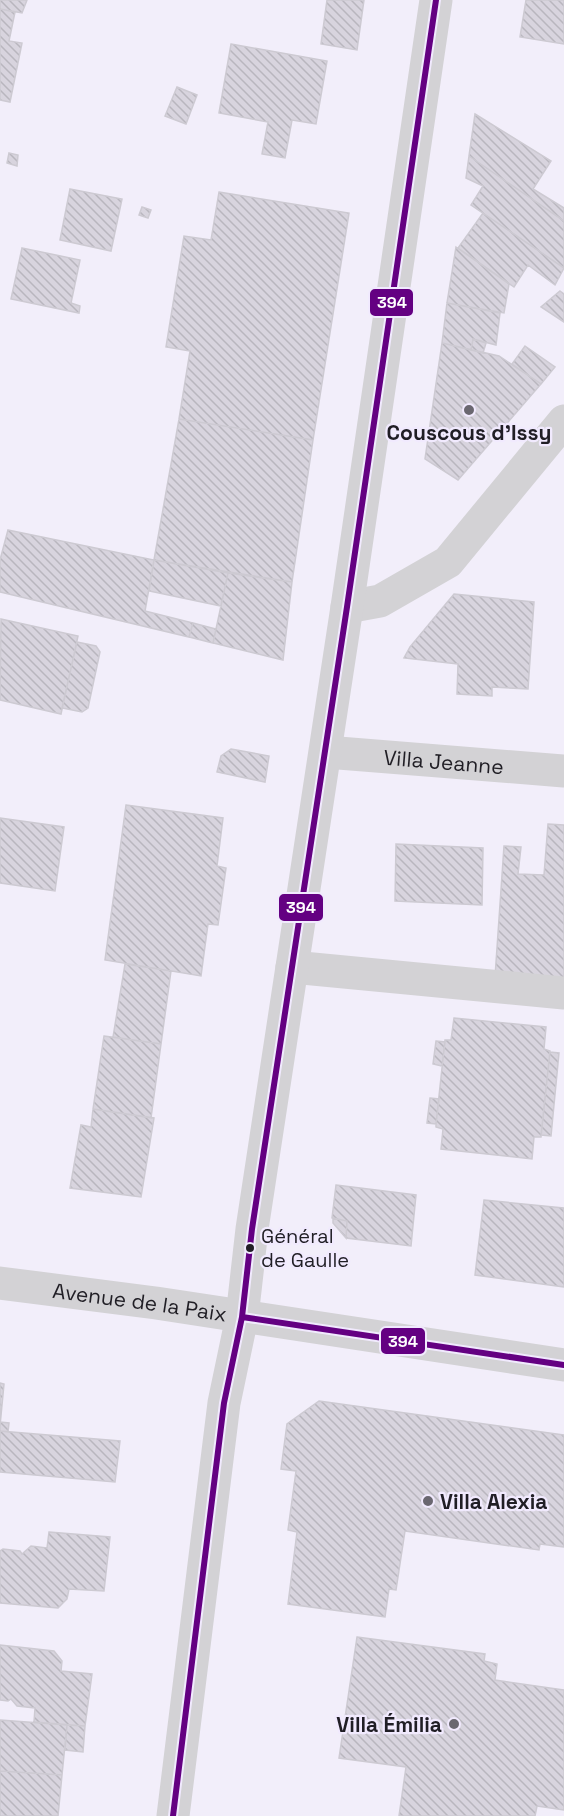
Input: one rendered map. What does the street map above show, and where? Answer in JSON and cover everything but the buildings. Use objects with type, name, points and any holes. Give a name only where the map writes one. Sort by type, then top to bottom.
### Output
[{"type":"main road","points":[[173,1816],[224,1403],[242,1317],[252,1229],[326,752],[436,0]]},
{"type":"main road","points":[[347,607],[380,601],[448,562],[564,421]]},
{"type":"main road","name":"Villa Jeanne","points":[[326,752],[564,771]]},
{"type":"main road","points":[[292,967],[564,993]]},
{"type":"main road","name":"Avenue de la Paix","points":[[0,1283],[564,1365]]},
{"type":"transit line","name":"394","points":[[173,1816],[224,1403],[242,1317],[252,1229],[347,607],[436,0]]},
{"type":"transit line","name":"394","points":[[242,1317],[564,1365]]},
{"type":"place","name":"Couscous d'Issy","points":[[469,410]]},
{"type":"place","name":"Général de Gaulle","points":[[250,1248]]},
{"type":"place","name":"Villa Alexia","points":[[428,1501]]},
{"type":"place","name":"Villa Émilia","points":[[454,1724]]}]
